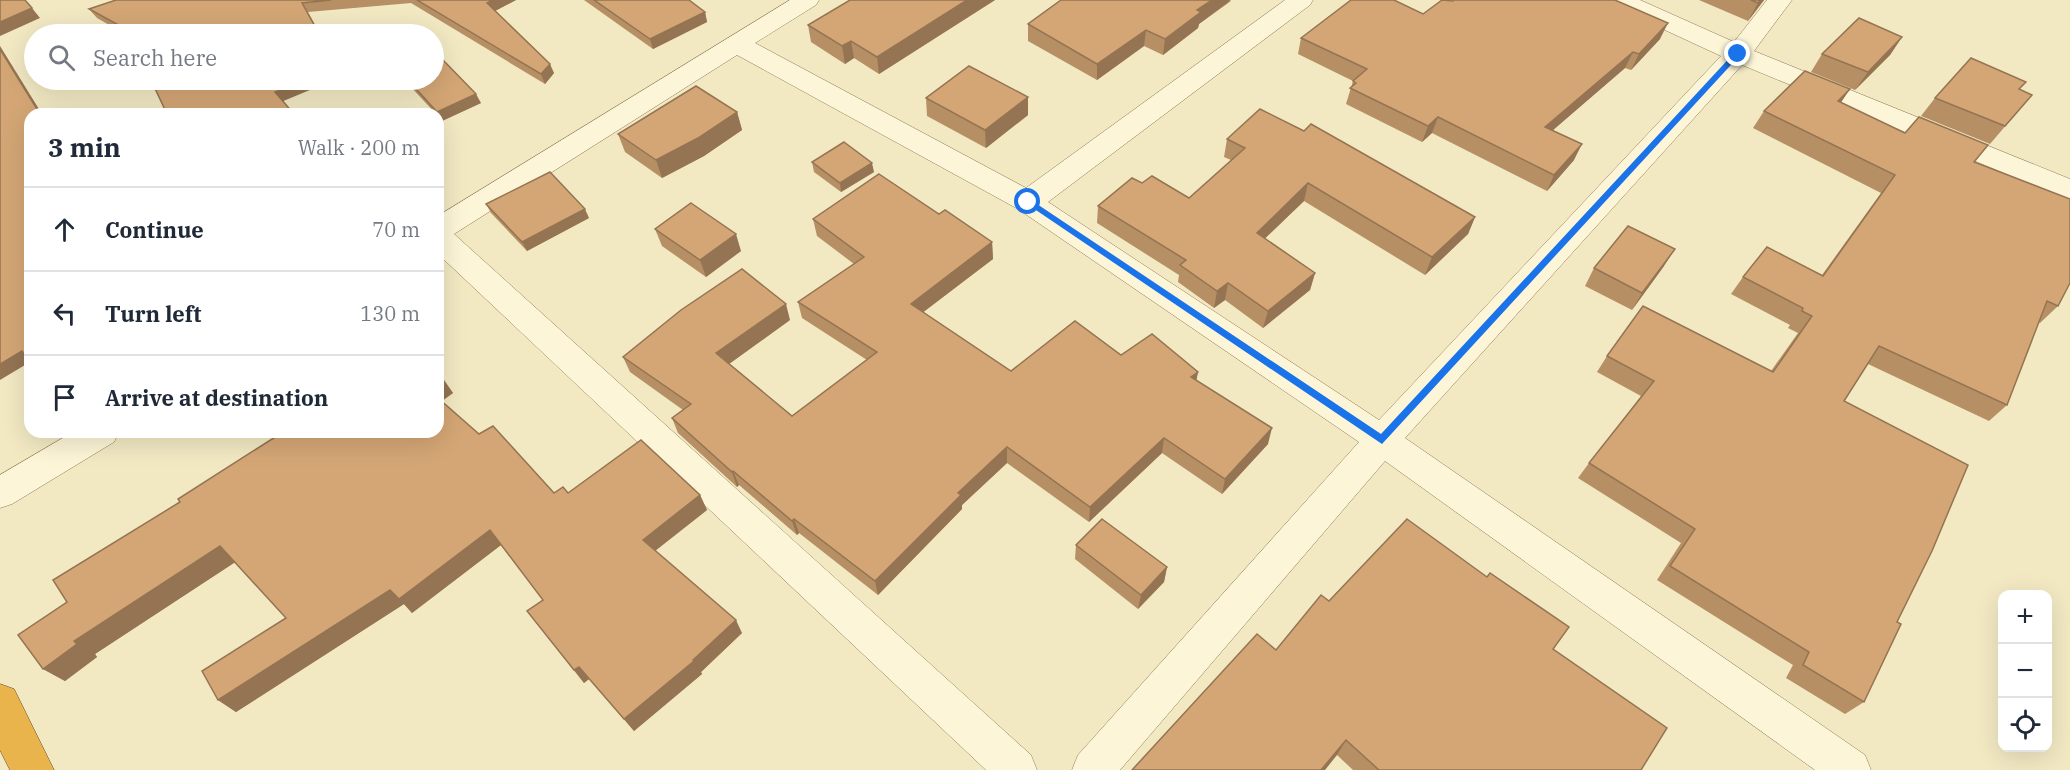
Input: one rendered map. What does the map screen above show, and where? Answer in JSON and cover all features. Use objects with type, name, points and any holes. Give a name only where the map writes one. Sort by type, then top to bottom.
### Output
[{"type":"highway","points":[[0,703],[17,758]]},
{"type":"street","points":[[444,226],[807,0]]},
{"type":"street","points":[[1028,202],[1301,0]]},
{"type":"street","points":[[1620,0],[1738,54],[2070,190]]},
{"type":"street","points":[[1093,770],[1382,440],[1738,54],[1780,0]]},
{"type":"street","points":[[737,44],[1028,202],[1382,440],[1850,770]]},
{"type":"street","points":[[444,242],[1016,770]]},
{"type":"street","points":[[0,493],[92,438]]},
{"type":"building","points":[[0,0],[25,0],[32,8],[0,22]]},
{"type":"building","points":[[116,0],[331,0],[302,3],[314,24],[117,24],[89,9]]},
{"type":"building","points":[[417,0],[493,0],[487,3],[550,64],[541,74]]},
{"type":"building","points":[[594,0],[689,0],[705,12],[650,39]]},
{"type":"building","points":[[850,0],[967,0],[877,57],[851,41],[842,46],[808,25]]},
{"type":"building","points":[[1061,0],[1212,0],[1197,10],[1201,12],[1165,39],[1146,30],[1097,64],[1028,24]]},
{"type":"building","points":[[1351,0],[1394,0],[1423,14],[1442,0],[1615,0],[1668,23],[1639,54],[1633,52],[1545,127],[1582,144],[1554,175],[1438,117],[1428,126],[1350,88],[1356,83],[1353,81],[1367,69],[1301,38]]},
{"type":"building","points":[[1859,18],[1902,37],[1868,72],[1822,54]]},
{"type":"building","points":[[0,49],[36,108],[24,108],[24,354],[22,351],[0,364]]},
{"type":"building","points":[[1971,58],[2026,82],[2019,89],[2032,95],[2005,126],[1935,98]]},
{"type":"building","points":[[444,61],[476,94],[444,109],[433,108],[417,90],[444,90]]},
{"type":"building","points":[[969,66],[1028,97],[985,130],[926,98]]},
{"type":"building","points":[[1805,71],[1850,89],[1838,101],[1905,133],[1919,117],[1988,145],[1974,162],[2070,199],[2070,283],[2058,306],[2047,301],[2007,405],[1879,346],[1844,401],[1968,465],[1932,551],[1897,622],[1901,624],[1864,702],[1803,665],[1809,652],[1670,566],[1695,529],[1589,463],[1654,381],[1607,356],[1643,306],[1773,372],[1812,316],[1802,311],[1803,308],[1743,277],[1767,247],[1823,276],[1895,175],[1764,111]]},
{"type":"building","points":[[696,86],[737,112],[698,138],[656,160],[618,134]]},
{"type":"building","points":[[156,90],[280,90],[275,92],[289,108],[164,108]]},
{"type":"building","points":[[1260,109],[1304,131],[1311,124],[1475,217],[1432,257],[1308,183],[1257,233],[1315,273],[1268,311],[1228,283],[1217,291],[1180,265],[1186,260],[1098,206],[1132,178],[1142,183],[1152,176],[1189,198],[1245,148],[1227,139]]},
{"type":"building","points":[[844,142],[872,163],[840,183],[812,162]]},
{"type":"building","points":[[550,172],[585,209],[522,242],[486,204]]},
{"type":"building","points":[[879,174],[939,214],[945,210],[992,242],[911,304],[1011,371],[1075,321],[1121,355],[1152,334],[1198,372],[1191,377],[1272,428],[1225,479],[1164,438],[1090,507],[1007,447],[958,493],[961,495],[875,581],[794,519],[792,521],[732,472],[672,418],[691,404],[623,357],[681,310],[742,269],[786,304],[716,353],[792,416],[877,352],[798,302],[864,257],[813,219]]},
{"type":"building","points":[[691,203],[736,234],[700,260],[655,229]]},
{"type":"building","points":[[1628,226],[1675,249],[1642,293],[1594,268]]},
{"type":"building","points":[[444,403],[479,434],[493,426],[554,493],[563,487],[568,493],[641,440],[700,495],[643,540],[736,620],[694,661],[624,719],[579,667],[574,670],[527,611],[543,600],[490,530],[399,599],[390,590],[218,700],[202,671],[286,618],[220,546],[74,641],[77,644],[43,669],[18,635],[67,602],[53,580],[180,502],[178,499],[274,438],[444,438]]},
{"type":"building","points":[[1102,519],[1167,567],[1141,595],[1076,545]]},
{"type":"building","points":[[1407,519],[1487,577],[1490,573],[1569,627],[1553,649],[1667,728],[1641,770],[1379,770],[1346,740],[1321,770],[1132,770],[1257,634],[1276,650],[1321,595],[1329,601]]},
{"type":"route","points":[[1028,202],[1382,440],[1738,54]]}]
